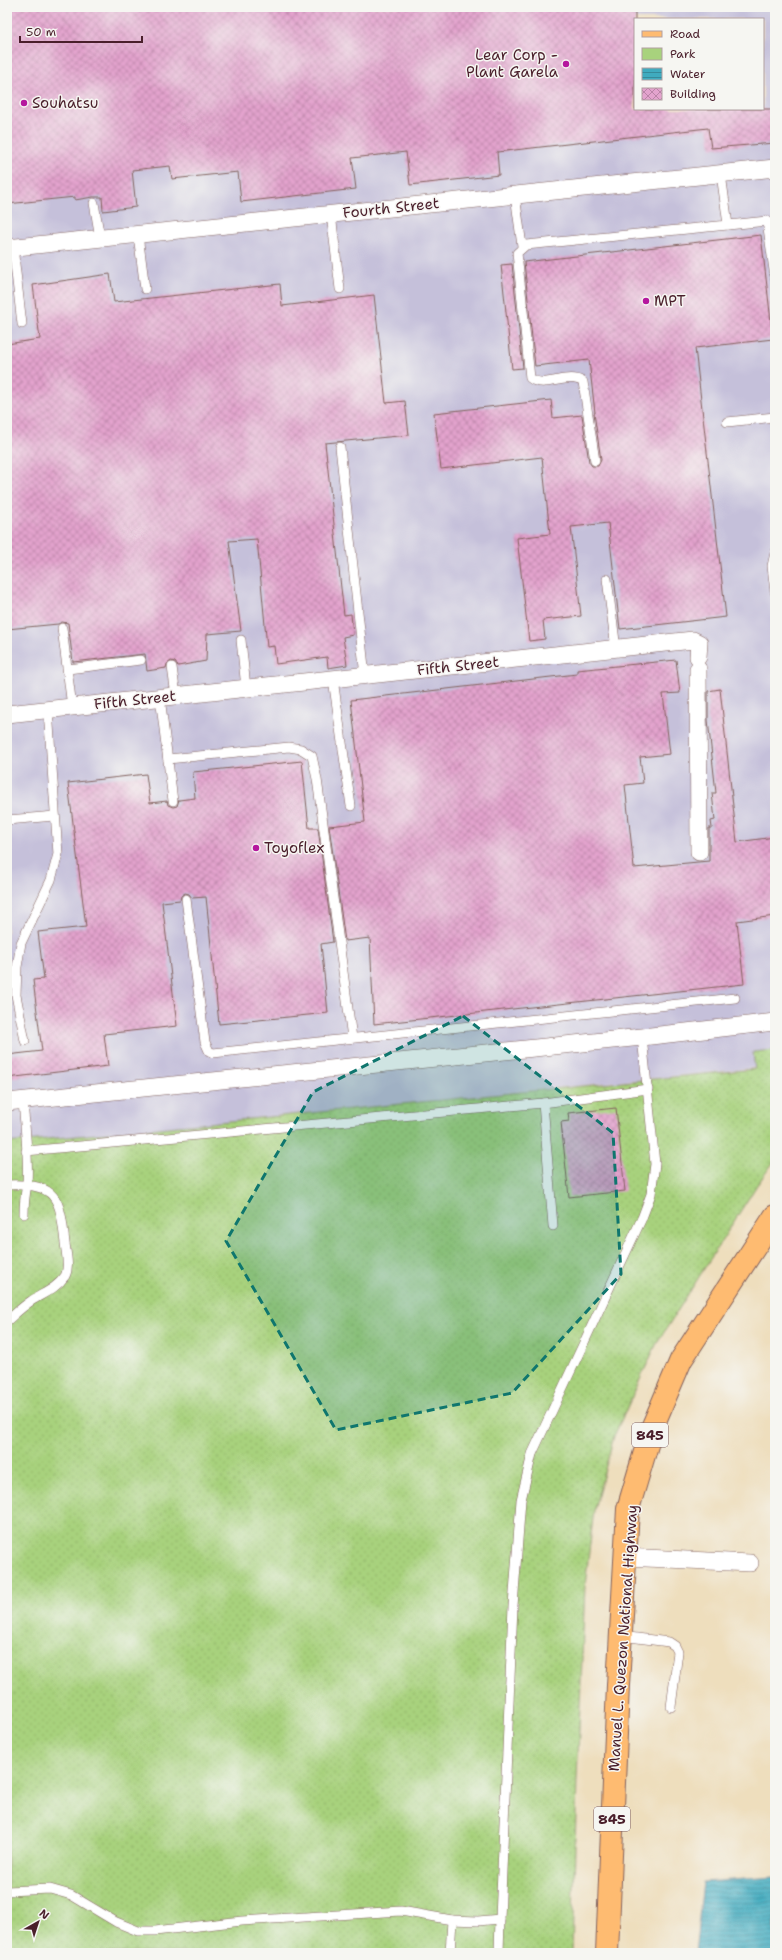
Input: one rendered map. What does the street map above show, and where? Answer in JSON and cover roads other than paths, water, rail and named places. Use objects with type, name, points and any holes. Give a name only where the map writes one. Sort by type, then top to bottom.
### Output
[{"type":"main road","name":"Manuel L. Quezon National Highway","points":[[607,1953],[628,1509],[652,1428],[681,1360],[775,1216]]},
{"type":"street","name":"Fourth Street","points":[[10,248],[775,168]]},
{"type":"street","name":"Fifth Street","points":[[7,714],[695,640],[699,643],[699,852]]},
{"type":"street","points":[[15,1102],[775,1022]]},
{"type":"street","points":[[626,1557],[750,1563]]},
{"type":"lane","points":[[720,174],[728,225]]},
{"type":"lane","points":[[515,196],[522,246],[517,253],[530,378],[537,382],[577,378],[583,382],[595,461]]},
{"type":"lane","points":[[94,203],[100,238]]},
{"type":"lane","points":[[331,214],[340,289]]},
{"type":"lane","points":[[522,246],[767,221],[775,277]]},
{"type":"lane","points":[[138,235],[145,289]]},
{"type":"lane","points":[[10,248],[22,324]]},
{"type":"lane","points":[[727,422],[775,417]]},
{"type":"lane","points":[[340,447],[365,676]]},
{"type":"lane","points":[[775,553],[772,566],[775,592]]},
{"type":"lane","points":[[607,579],[616,649]]},
{"type":"lane","points":[[62,628],[72,707]]},
{"type":"lane","points":[[241,640],[246,688]]},
{"type":"lane","points":[[68,669],[141,660]]},
{"type":"lane","points":[[172,667],[168,696],[168,759],[173,801]]},
{"type":"lane","points":[[333,680],[351,806]]},
{"type":"lane","points":[[25,1041],[16,995],[17,967],[21,943],[51,880],[58,854],[48,710]]},
{"type":"lane","points":[[168,759],[289,747],[301,749],[312,756],[317,779],[352,1038]]},
{"type":"lane","points":[[7,820],[55,816]]},
{"type":"lane","points":[[186,899],[205,1042],[209,1051],[218,1054],[352,1038],[736,998]]},
{"type":"lane","points":[[499,1953],[512,1614],[520,1500],[532,1454],[642,1218],[651,1194],[655,1164],[642,1037]]},
{"type":"lane","points":[[26,1151],[543,1103],[648,1089]]},
{"type":"lane","points":[[15,1102],[26,1151],[27,1184],[24,1198],[24,1214]]},
{"type":"lane","points":[[543,1103],[553,1226]]},
{"type":"lane","points":[[7,1185],[27,1184],[50,1193],[56,1198],[61,1208],[68,1263],[66,1274],[60,1282],[31,1301],[7,1321]]},
{"type":"lane","points":[[621,1636],[669,1642],[675,1646],[678,1652],[671,1707]]},
{"type":"lane","points":[[7,1891],[50,1889],[71,1894],[116,1922],[138,1931],[155,1931],[242,1921],[401,1911],[452,1920],[478,1921],[500,1919]]},
{"type":"lane","points":[[450,1953],[452,1920]]},
{"type":"water","points":[[775,1877],[775,1953],[695,1953],[703,1882]]},
{"type":"place","name":"Lear Corp - Plant Garela","points":[[566,64]]},
{"type":"place","name":"Souhatsu","points":[[24,103]]},
{"type":"place","name":"MPT","points":[[646,301]]},
{"type":"place","name":"Toyoflex","points":[[256,848]]}]
